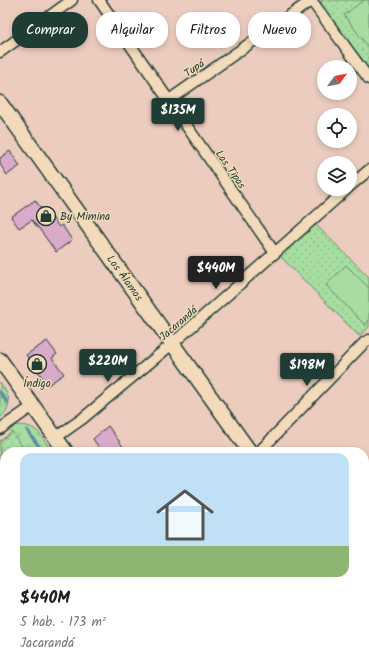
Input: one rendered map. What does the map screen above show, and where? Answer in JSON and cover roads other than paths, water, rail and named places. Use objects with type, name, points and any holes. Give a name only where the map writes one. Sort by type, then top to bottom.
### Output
[{"type":"street","points":[[0,52],[72,0]]},
{"type":"street","name":"Las Tipas","points":[[100,0],[275,253]]},
{"type":"street","points":[[311,0],[369,79]]},
{"type":"street","name":"Tupá","points":[[169,100],[311,0]]},
{"type":"street","name":"Los Álamos","points":[[0,103],[246,447]]},
{"type":"street","points":[[357,180],[369,170]]},
{"type":"street","name":"Jacarandá","points":[[55,438],[82,419],[172,344],[339,196]]},
{"type":"street","points":[[264,447],[365,342],[369,340]]},
{"type":"street","points":[[0,360],[62,447]]},
{"type":"street","points":[[0,429],[33,406]]},
{"type":"waterway","points":[[0,392],[7,402]]},
{"type":"waterway","points":[[27,430],[39,447]]},
{"type":"place","name":"By Mimina","points":[[46,216]]},
{"type":"place","name":"Índigo","points":[[37,364]]}]
